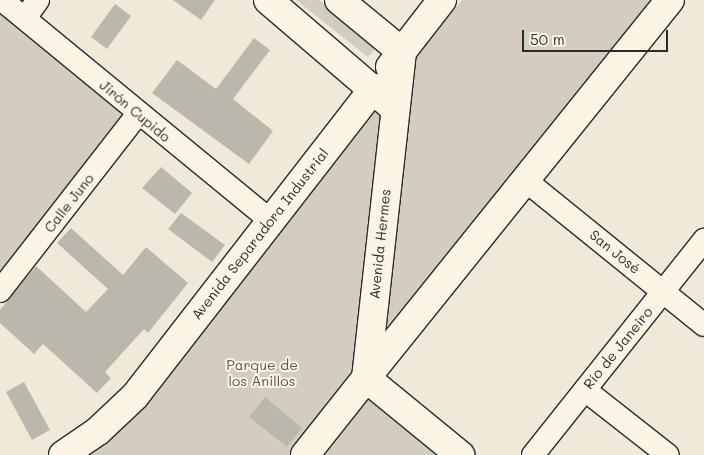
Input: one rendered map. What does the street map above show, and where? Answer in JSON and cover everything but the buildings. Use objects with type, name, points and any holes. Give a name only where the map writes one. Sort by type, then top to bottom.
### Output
[{"type":"main road","points":[[268,0],[374,88],[395,109]]},
{"type":"main road","points":[[339,0],[402,52]]},
{"type":"main road","name":"Avenida Separadora Industrial","points":[[63,455],[98,431],[135,396],[442,0]]},
{"type":"main road","points":[[305,455],[670,0]]},
{"type":"main road","name":"Avenida Hermes","points":[[366,378],[402,52]]},
{"type":"main road","points":[[366,378],[460,455]]},
{"type":"street","name":"Jirón Cupido","points":[[2,0],[137,115],[270,220]]},
{"type":"street","points":[[25,18],[38,0]]},
{"type":"street","name":"Calle Juno","points":[[0,291],[137,115]]},
{"type":"street","name":"San José","points":[[525,180],[704,324]]},
{"type":"street","name":"Río de Janeiro","points":[[532,455],[704,240]]},
{"type":"street","points":[[585,390],[668,455]]},
{"type":"green space","points":[[296,0],[319,0],[377,47],[368,57]]},
{"type":"green space","points":[[462,0],[660,0],[380,350],[414,59]]},
{"type":"green space","points":[[0,14],[125,114],[0,276]]},
{"type":"green space","name":"Parque de los Anillos","points":[[368,106],[386,121],[356,376],[299,455],[75,455]]},
{"type":"green space","points":[[366,385],[446,455],[315,455]]}]
